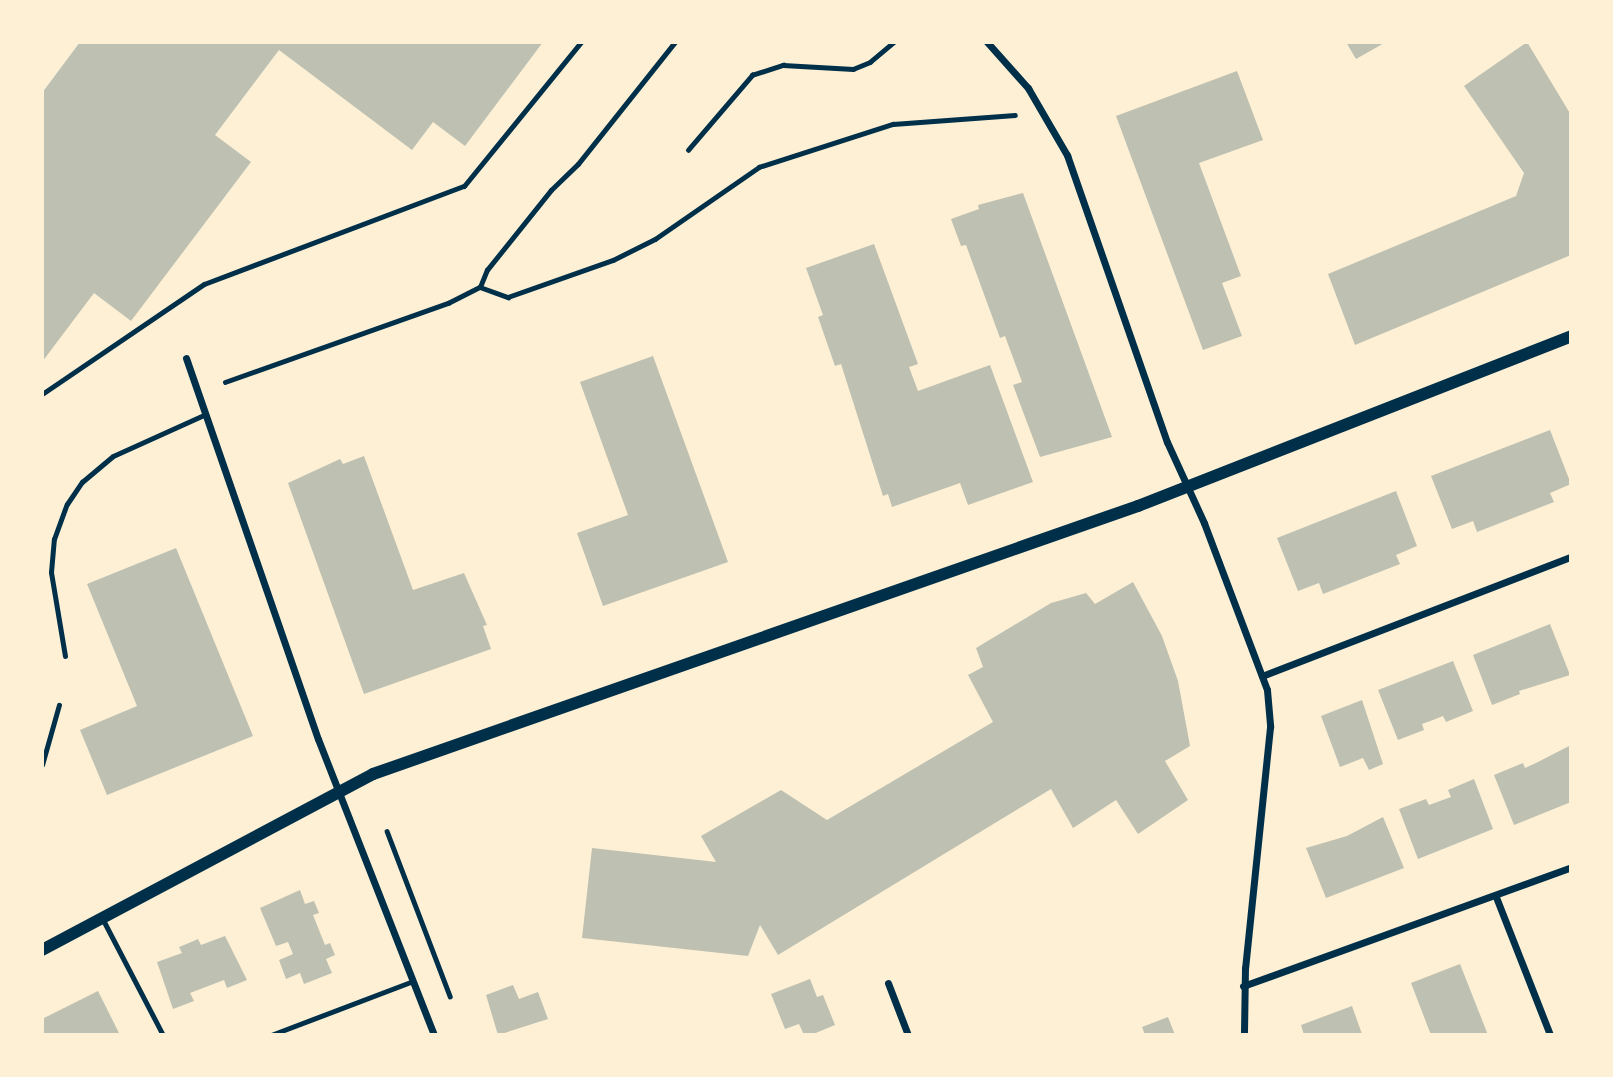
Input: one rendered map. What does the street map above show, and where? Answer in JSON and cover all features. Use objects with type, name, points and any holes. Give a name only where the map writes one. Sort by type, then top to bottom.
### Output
[{"type":"street","points":[[986,42],[1028,88],[1067,155],[1167,442],[1262,676],[1270,727],[1243,986],[1244,1035]]},
{"type":"street","points":[[42,950],[338,790],[373,774],[1187,488],[1571,336]]},
{"type":"street","points":[[186,358],[338,790],[434,1035]]},
{"type":"street","points":[[1262,676],[1571,557]]},
{"type":"street","points":[[1243,986],[1496,897],[1571,867]]},
{"type":"street","points":[[1496,897],[1550,1035]]},
{"type":"street","points":[[888,982],[908,1035]]},
{"type":"lane","points":[[42,394],[204,284],[464,186],[581,42]]},
{"type":"lane","points":[[65,656],[51,572],[54,539],[67,504],[82,482],[114,456],[206,414]]},
{"type":"lane","points":[[102,918],[163,1035]]},
{"type":"lane","points":[[271,1035],[413,981]]},
{"type":"path","points":[[225,382],[448,303],[480,287],[487,270],[551,190],[578,164],[676,42]]},
{"type":"path","points":[[688,150],[752,75],[783,65],[853,69],[870,62],[894,42]]},
{"type":"path","points":[[480,287],[508,297],[620,257],[687,219],[759,167],[860,134],[908,122],[1015,116]]},
{"type":"path","points":[[42,765],[59,705]]},
{"type":"path","points":[[387,831],[450,996]]},
{"type":"building","points":[[80,42],[543,42],[465,146],[433,122],[412,150],[279,50],[215,135],[251,162],[131,321],[94,293],[42,362],[42,93]]},
{"type":"building","points":[[1346,42],[1386,42],[1356,59]]},
{"type":"building","points":[[1527,42],[1571,115],[1571,255],[1355,345],[1328,274],[1516,196],[1524,173],[1464,86]]},
{"type":"building","points":[[1237,71],[1263,140],[1199,163],[1241,276],[1222,283],[1242,336],[1203,350],[1116,116]]},
{"type":"building","points":[[1023,193],[1112,437],[1040,457],[1013,385],[1022,382],[1005,336],[1000,338],[966,245],[961,246],[951,219],[979,209],[978,205]]},
{"type":"building","points":[[874,244],[918,364],[909,367],[918,391],[990,365],[1033,482],[968,505],[960,483],[892,507],[888,494],[883,496],[841,364],[835,366],[818,317],[823,315],[806,268]]},
{"type":"building","points":[[653,356],[728,562],[603,606],[577,533],[628,515],[580,382]]},
{"type":"building","points":[[1550,430],[1571,484],[1550,493],[1554,502],[1477,532],[1473,521],[1452,529],[1431,476]]},
{"type":"building","points":[[364,456],[413,590],[464,573],[487,625],[483,626],[491,649],[364,694],[288,483],[340,459],[343,464]]},
{"type":"building","points":[[1396,491],[1417,546],[1396,555],[1400,564],[1323,594],[1319,583],[1298,591],[1277,538]]},
{"type":"building","points":[[176,548],[253,736],[107,795],[80,730],[137,706],[87,584]]},
{"type":"building","points":[[1133,582],[1162,636],[1178,681],[1190,746],[1165,761],[1188,800],[1138,834],[1116,800],[1073,828],[1051,789],[778,955],[760,925],[748,956],[582,938],[592,848],[716,862],[701,836],[781,790],[827,820],[993,722],[968,675],[983,667],[976,648],[1051,603],[1086,593],[1095,604]]},
{"type":"building","points":[[1550,624],[1570,675],[1519,691],[1520,694],[1492,705],[1473,655]]},
{"type":"building","points":[[1453,661],[1473,711],[1446,722],[1443,716],[1422,724],[1424,730],[1398,740],[1378,690]]},
{"type":"building","points":[[1362,700],[1383,764],[1369,770],[1363,758],[1340,767],[1321,716]]},
{"type":"building","points":[[1571,745],[1571,802],[1514,825],[1494,775],[1523,763],[1525,768]]},
{"type":"building","points":[[1474,779],[1493,829],[1418,859],[1399,809],[1426,799],[1429,805],[1451,797],[1448,790]]},
{"type":"building","points":[[1383,817],[1404,868],[1326,898],[1306,848],[1347,836]]},
{"type":"building","points":[[300,890],[305,904],[314,901],[319,913],[313,915],[325,945],[330,943],[335,955],[326,959],[332,973],[304,984],[300,973],[286,979],[279,960],[293,954],[288,942],[276,946],[260,908]]},
{"type":"building","points":[[225,936],[247,980],[227,988],[224,980],[190,993],[194,1001],[173,1009],[157,962],[182,953],[179,947],[198,939],[201,945]]},
{"type":"building","points":[[1460,964],[1488,1035],[1431,1035],[1411,983]]},
{"type":"building","points":[[810,979],[817,997],[823,995],[835,1025],[811,1035],[804,1035],[799,1024],[785,1029],[771,994]]},
{"type":"building","points":[[513,985],[519,999],[538,992],[548,1019],[498,1035],[486,995]]},
{"type":"building","points":[[98,991],[120,1035],[42,1035],[42,1019]]},
{"type":"building","points":[[1352,1006],[1362,1034],[1304,1035],[1301,1025]]},
{"type":"building","points":[[1168,1017],[1175,1035],[1145,1035],[1142,1027]]}]
